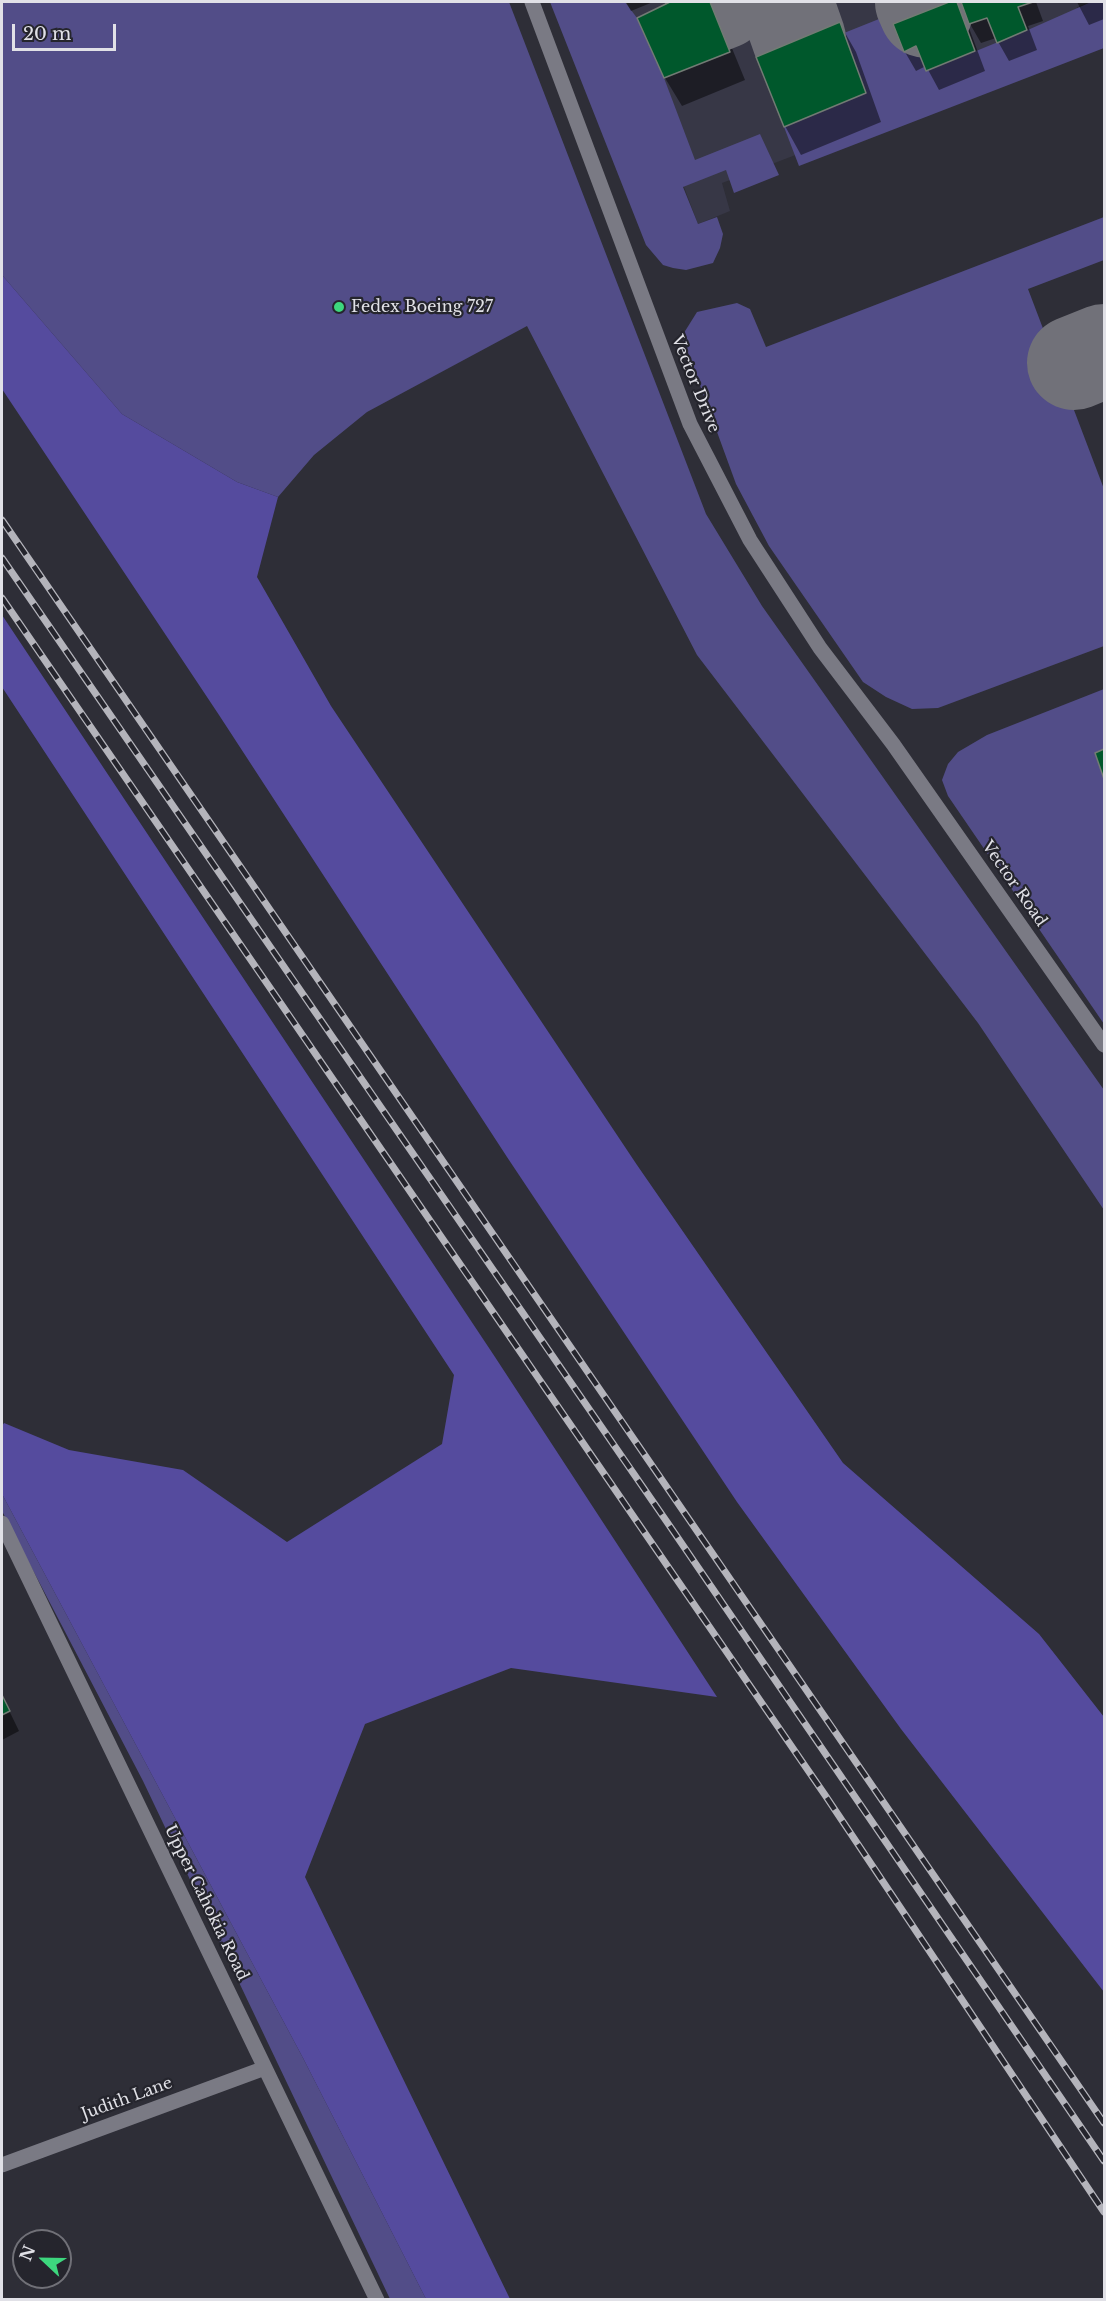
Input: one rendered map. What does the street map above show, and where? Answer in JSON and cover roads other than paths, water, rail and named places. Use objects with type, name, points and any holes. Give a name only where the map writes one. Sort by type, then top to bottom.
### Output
[{"type":"street","name":"Vector Drive","points":[[532,2],[690,424],[750,540],[820,648],[893,744]]},
{"type":"street","name":"Vector Road","points":[[893,744],[1104,1045]]},
{"type":"street","name":"Upper Cahokia Road","points":[[2,1523],[377,2300]]},
{"type":"street","name":"Judith Lane","points":[[2,2164],[266,2068]]},
{"type":"railway","points":[[2,520],[1104,2123]]},
{"type":"railway","points":[[2,558],[667,1522],[1104,2161]]},
{"type":"railway","points":[[2,598],[825,1795],[1104,2212]]},
{"type":"place","name":"Fedex Boeing 727","points":[[339,307]]}]
